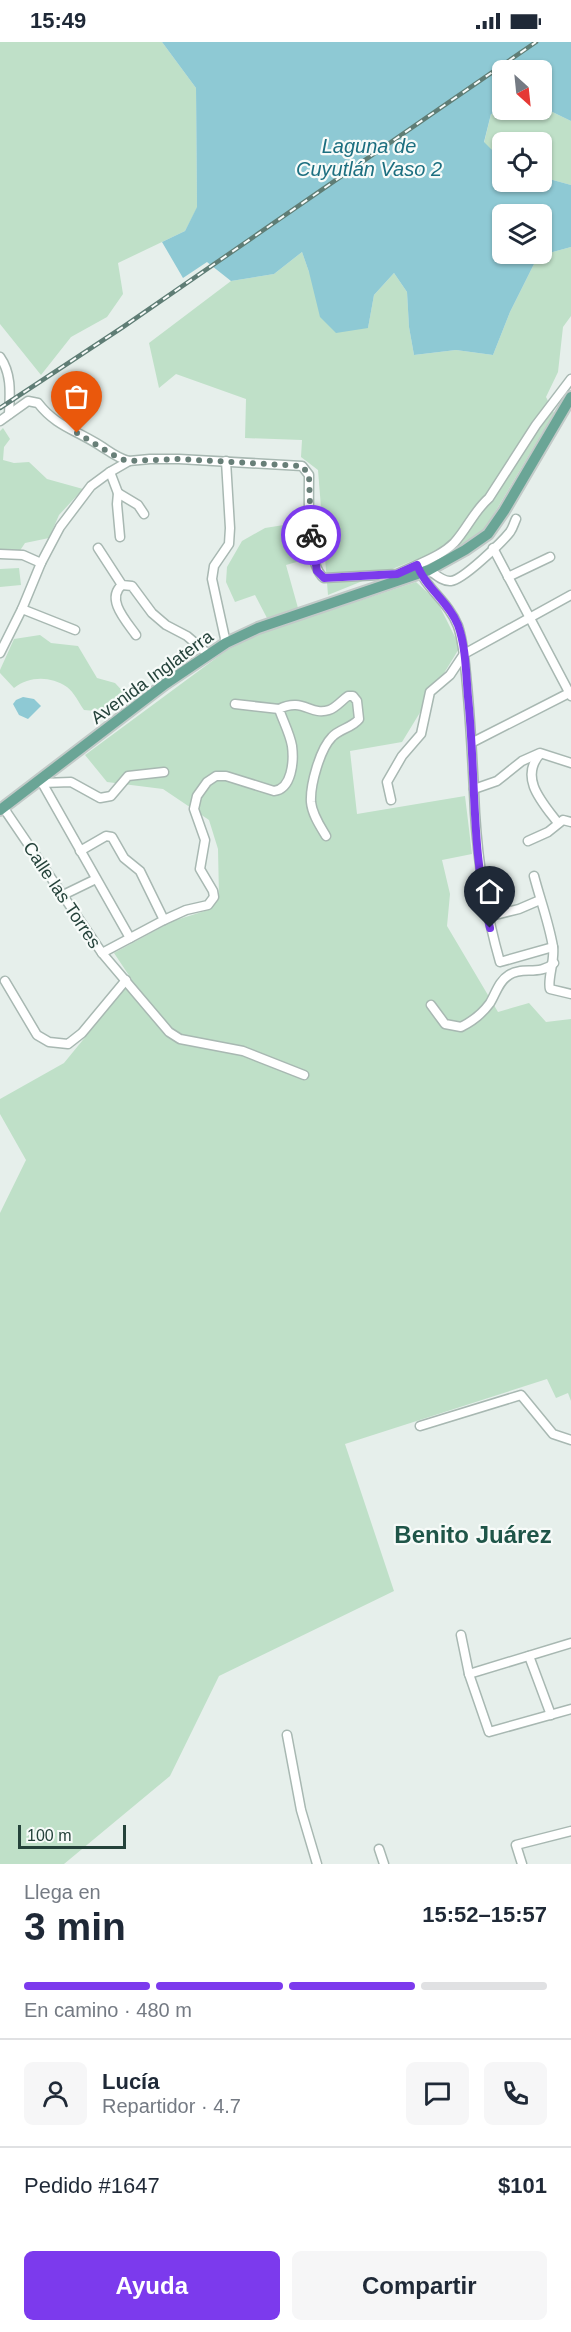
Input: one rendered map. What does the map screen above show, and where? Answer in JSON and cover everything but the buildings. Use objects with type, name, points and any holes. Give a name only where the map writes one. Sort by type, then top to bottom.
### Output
[{"type":"main road","name":"Avenida Inglaterra","points":[[1,808],[41,781],[165,684],[226,643],[258,628],[422,569],[465,550],[488,534],[567,410],[571,397]]},
{"type":"street","points":[[0,357],[10,383],[9,414]]},
{"type":"street","points":[[0,422],[28,401],[38,403],[58,423],[120,459],[129,461],[150,459],[225,461],[302,466],[309,475],[311,546],[317,571],[324,578],[397,574],[422,569],[453,545],[478,507],[489,498],[536,425],[571,379]]},
{"type":"street","points":[[0,653],[60,527],[91,486],[129,461]]},
{"type":"street","points":[[225,461],[230,544],[214,566],[212,579],[226,643]]},
{"type":"street","points":[[110,472],[118,494],[120,537]]},
{"type":"street","points":[[118,494],[138,505],[144,514]]},
{"type":"street","points":[[422,569],[450,581],[461,577],[512,530],[516,519]]},
{"type":"street","points":[[98,548],[122,585]]},
{"type":"street","points":[[472,742],[570,693],[493,548]]},
{"type":"street","points":[[0,554],[23,555],[41,563]]},
{"type":"street","points":[[508,577],[549,556]]},
{"type":"street","points":[[422,569],[458,625],[464,654],[478,850],[487,916],[500,962],[553,947]]},
{"type":"street","points":[[122,585],[115,599],[118,610],[136,635]]},
{"type":"street","points":[[122,585],[132,586],[152,613],[166,626],[187,636],[208,654]]},
{"type":"street","points":[[391,800],[387,782],[402,756],[421,734],[430,692],[450,675],[464,654],[528,616],[571,595]]},
{"type":"street","points":[[22,609],[75,630]]},
{"type":"street","points":[[235,704],[279,709],[289,704],[298,704],[319,711],[331,710],[348,696],[353,696],[357,701],[359,719],[355,724],[334,734],[324,746],[315,775],[311,802],[316,820],[326,836]]},
{"type":"street","points":[[102,954],[164,920],[186,910],[208,905],[214,897],[200,868],[205,840],[194,809],[197,796],[207,782],[216,776],[226,776],[274,791],[286,786],[292,747],[279,709]]},
{"type":"street","points":[[474,789],[491,784],[522,761],[540,753],[571,763]]},
{"type":"street","points":[[540,753],[534,760],[530,772],[533,786],[542,803],[558,822]]},
{"type":"street","points":[[41,781],[71,782],[100,798],[111,796],[128,776],[164,772]]},
{"type":"street","points":[[41,781],[130,938]]},
{"type":"street","name":"Calle las Torres","points":[[1,808],[102,954],[169,1032],[180,1039],[243,1051],[304,1075]]},
{"type":"street","points":[[528,841],[548,832],[558,822],[563,820],[571,822]]},
{"type":"street","points":[[80,851],[105,836],[112,837],[124,858],[140,871],[164,920]]},
{"type":"street","points":[[534,876],[553,947],[554,963],[548,985],[550,989],[571,994]]},
{"type":"street","points":[[61,896],[96,879]]},
{"type":"street","points":[[487,916],[519,909],[540,900]]},
{"type":"street","points":[[431,1005],[445,1024],[461,1027],[480,1016],[500,984],[509,975],[517,972],[534,972],[550,967],[554,963]]},
{"type":"street","points":[[5,981],[37,1035],[48,1042],[68,1044],[82,1033],[126,980]]},
{"type":"street","points":[[420,1426],[521,1395],[553,1434],[571,1440]]},
{"type":"street","points":[[461,1635],[469,1674],[489,1732],[571,1709]]},
{"type":"street","points":[[469,1674],[571,1643]]},
{"type":"street","points":[[529,1656],[551,1715]]},
{"type":"street","points":[[287,1735],[302,1810],[317,1864]]},
{"type":"street","points":[[522,1864],[516,1845],[571,1831]]},
{"type":"street","points":[[379,1849],[384,1864]]},
{"type":"green space","points":[[0,42],[162,42],[196,88],[197,208],[185,231],[118,263],[123,294],[107,317],[71,337],[41,375],[0,324]]},
{"type":"green space","points":[[552,112],[571,121],[571,185],[552,180],[552,132],[492,132],[492,151],[484,143],[491,114],[492,120],[552,120]]},
{"type":"green space","points":[[571,247],[571,316],[563,327],[558,372],[546,397],[554,413],[485,529],[461,548],[432,564],[417,559],[328,595],[318,470],[301,457],[302,440],[245,438],[246,399],[176,374],[159,388],[149,343],[231,281],[274,274],[302,252],[309,272],[368,328],[374,295],[394,273],[407,292],[409,327],[414,355],[456,350],[493,355],[510,312],[534,264],[552,264],[552,252]]},
{"type":"green space","points":[[3,428],[10,439],[4,447],[3,460],[14,463],[29,462],[47,479],[83,489],[59,515],[49,538],[25,543],[19,552],[0,552],[0,431]]},
{"type":"green space","points":[[290,524],[303,526],[307,559],[286,565],[298,608],[267,618],[255,595],[235,602],[226,582],[227,567],[242,541],[265,528]]},
{"type":"green space","points":[[19,568],[21,585],[0,587],[0,569]]},
{"type":"green space","points":[[416,582],[437,601],[460,647],[402,742],[350,751],[357,814],[465,796],[472,854],[442,860],[450,894],[447,926],[498,1012],[529,1003],[546,1022],[571,1019],[571,1401],[568,1393],[556,1398],[547,1379],[345,1444],[394,1591],[219,1676],[170,1776],[64,1864],[0,1864],[0,1213],[26,1160],[0,1114],[0,1099],[64,1063],[132,980],[114,953],[173,921],[208,910],[219,897],[218,849],[209,820],[163,789],[107,782],[85,755],[227,650],[259,634]]},
{"type":"green space","points":[[40,635],[51,643],[78,646],[97,678],[115,683],[130,699],[108,712],[84,710],[70,689],[54,681],[40,679],[27,681],[14,688],[0,673],[0,670],[14,639]]},
{"type":"water","name":"Laguna de Cuyutlán Vaso 2","points":[[162,42],[571,42],[571,121],[552,112],[552,60],[492,60],[492,114],[484,142],[492,150],[492,192],[552,192],[552,180],[571,185],[571,247],[552,252],[552,204],[492,204],[492,264],[534,264],[510,312],[493,355],[456,350],[414,355],[409,327],[407,292],[394,273],[374,295],[368,328],[336,333],[320,317],[302,252],[274,274],[231,281],[207,262],[183,278],[162,242],[185,231],[197,207],[196,88]]},
{"type":"water","points":[[23,697],[34,699],[41,706],[28,719],[19,715],[13,704]]},
{"type":"railway","points":[[0,408],[123,327],[536,42]]},
{"type":"way so far","points":[[77,433],[120,459],[129,461],[179,459],[302,466],[309,475],[311,535]]},
{"type":"district","name":"Benito Juárez","points":[[473,1534]]},
{"type":"route","points":[[311,535],[311,546],[320,576],[324,578],[397,574],[417,565],[420,573],[443,600],[458,625],[464,654],[472,742],[478,850],[490,928]]}]
